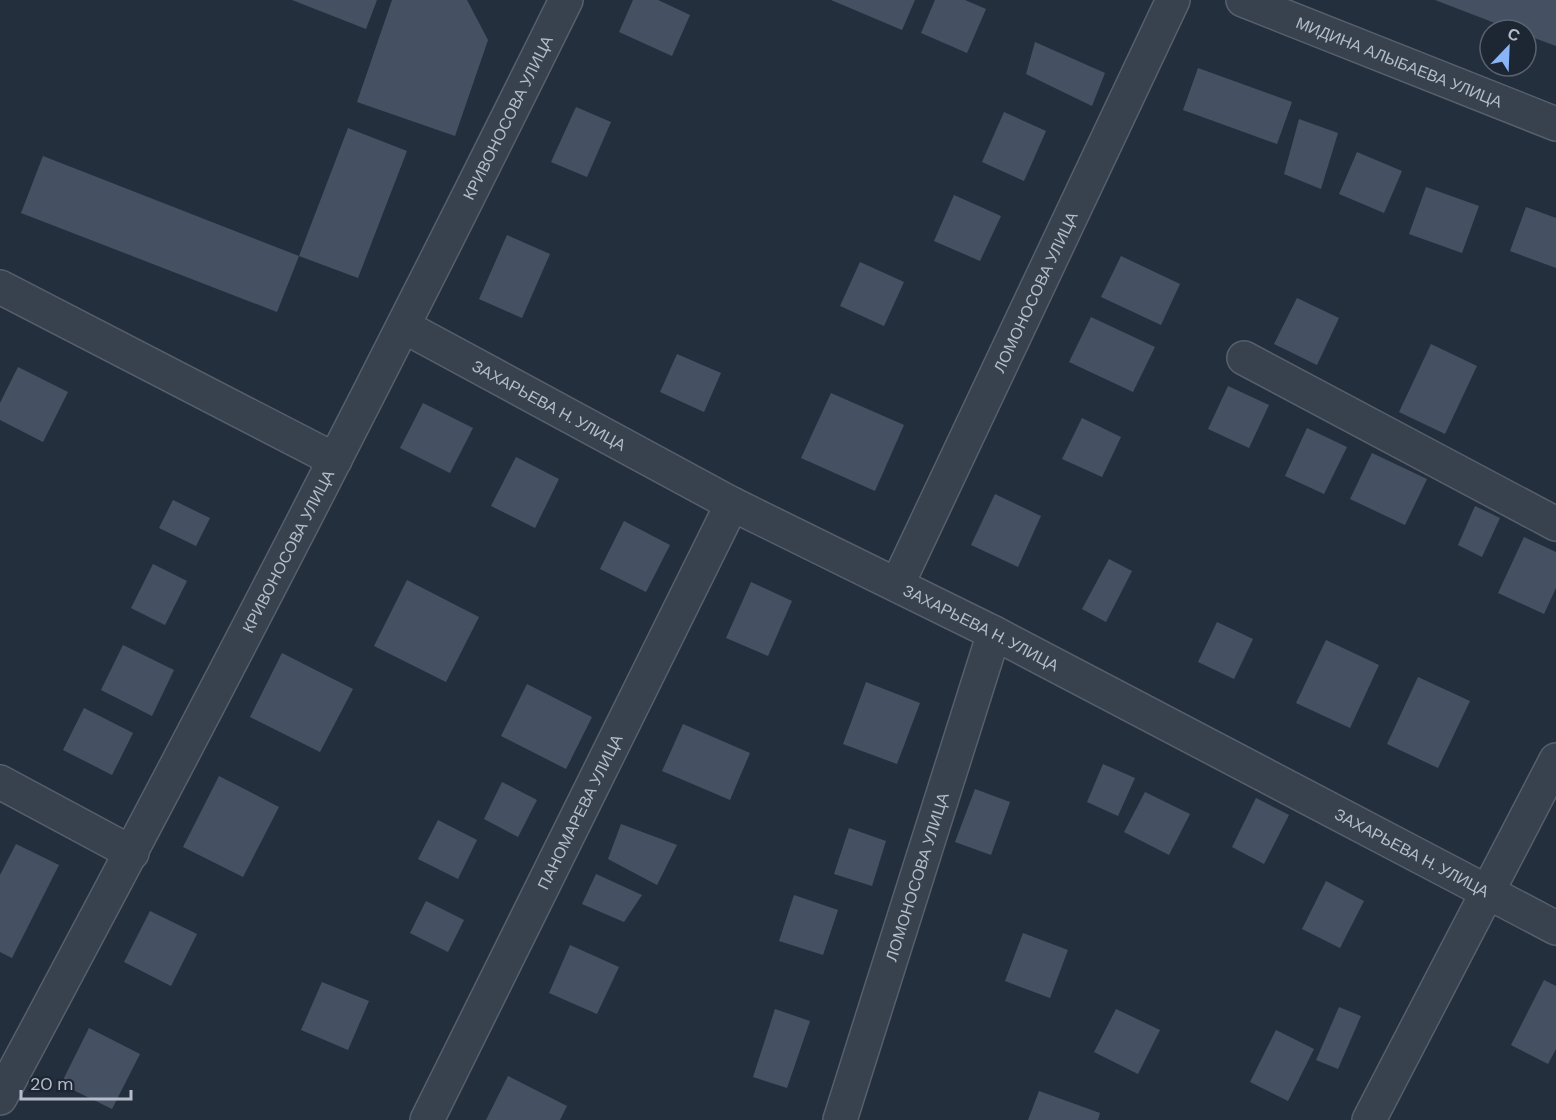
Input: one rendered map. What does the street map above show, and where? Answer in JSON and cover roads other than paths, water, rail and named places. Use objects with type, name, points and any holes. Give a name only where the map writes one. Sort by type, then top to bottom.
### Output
[{"type":"street","name":"КРИВОНОСОВА УЛИЦА","points":[[0,1098],[132,853],[405,327],[566,0]]},
{"type":"street","name":"ЛОМОНОСОВА УЛИЦА","points":[[897,585],[1173,0]]},
{"type":"street","name":"МИДИНА АЛЫБАЕВА УЛИЦА","points":[[1243,0],[1556,124]]},
{"type":"street","points":[[0,287],[335,460]]},
{"type":"street","name":"ЗАХАРЬЕВА Н. УЛИЦА","points":[[405,327],[732,504],[994,633],[1556,928]]},
{"type":"street","points":[[1244,358],[1556,524]]},
{"type":"street","name":"ПАНОМАРЕВА УЛИЦА","points":[[427,1120],[732,504]]},
{"type":"street","name":"ЛОМОНОСОВА УЛИЦА","points":[[840,1120],[994,633]]},
{"type":"street","points":[[1369,1120],[1556,760]]},
{"type":"street","points":[[0,782],[132,853]]}]
